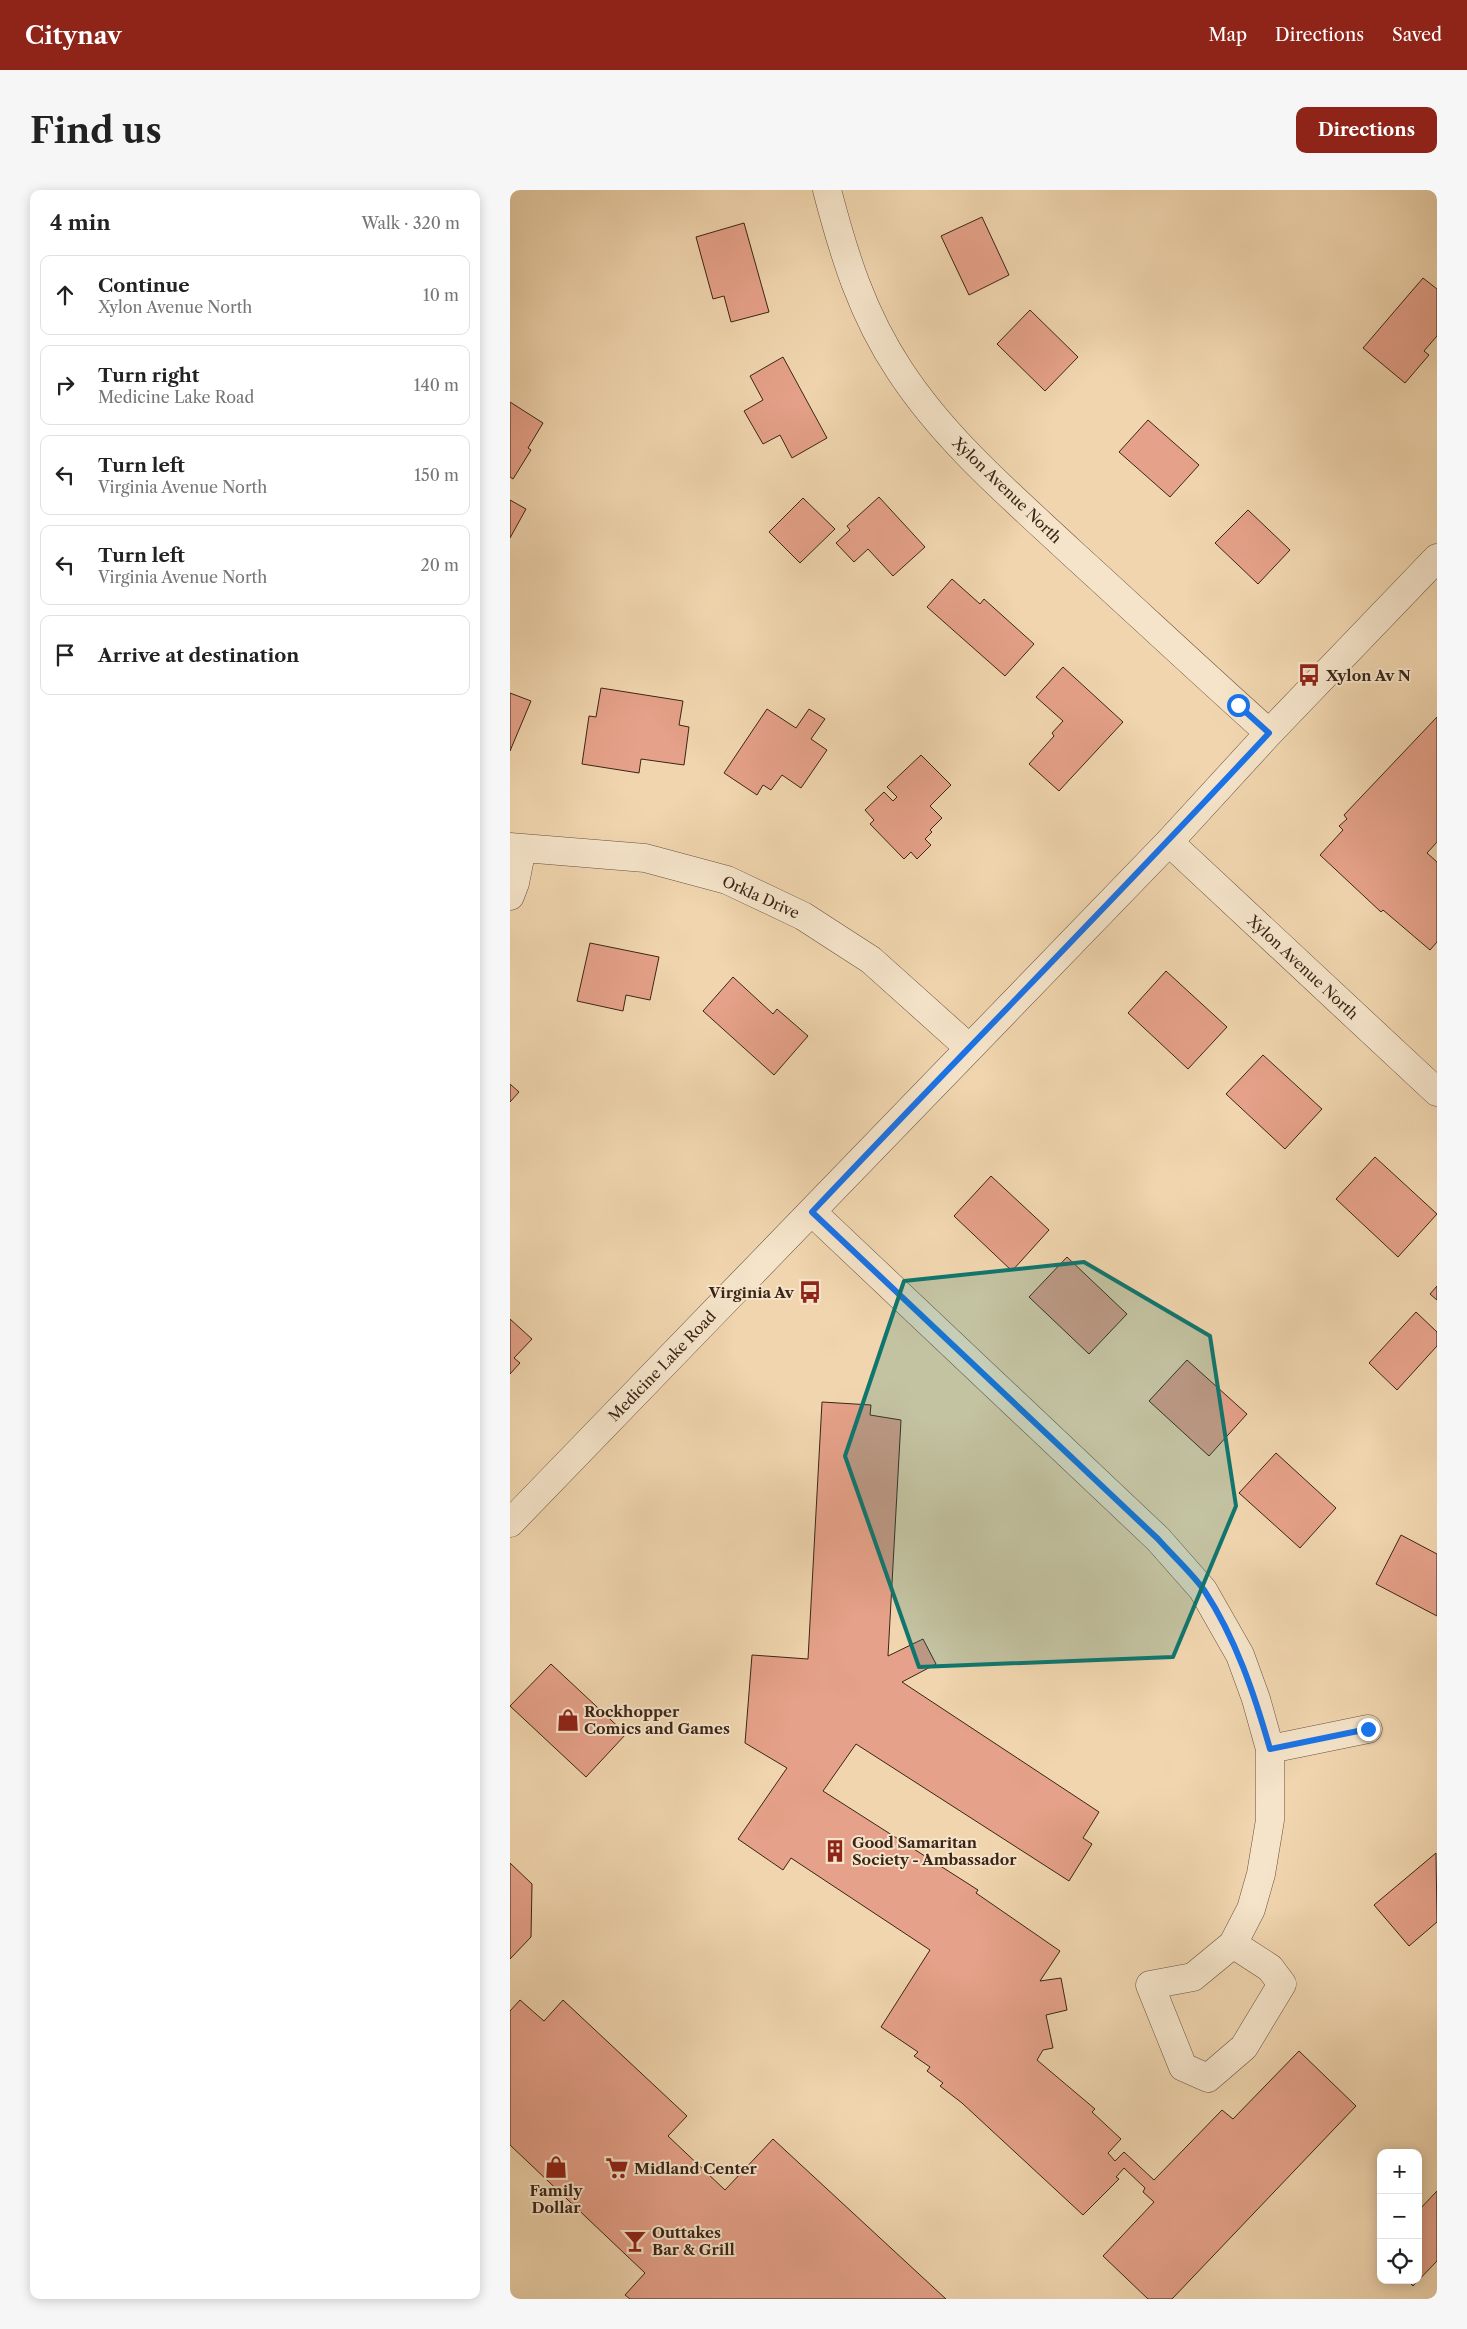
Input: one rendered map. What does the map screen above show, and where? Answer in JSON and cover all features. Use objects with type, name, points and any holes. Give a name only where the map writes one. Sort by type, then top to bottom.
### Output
[{"type":"street","name":"Xylon Avenue North","points":[[827,190],[844,257],[859,296],[877,333],[900,371],[928,408],[985,472],[1269,733]]},
{"type":"street","name":"Medicine Lake Road","points":[[510,1524],[812,1212],[968,1047],[1169,842],[1269,733],[1437,558]]},
{"type":"street","name":"Xylon Avenue North","points":[[1169,842],[1437,1092]]},
{"type":"street","name":"Orkla Drive","points":[[516,848],[645,858],[727,880],[802,916],[871,960],[968,1047]]},
{"type":"street","points":[[510,896],[516,882],[516,848]]},
{"type":"street","points":[[812,1212],[1158,1539],[1203,1590],[1240,1655],[1256,1699],[1270,1749],[1270,1820],[1262,1874],[1251,1909],[1233,1944],[1193,1977],[1150,1985],[1183,2067],[1208,2078],[1244,2047],[1282,1984],[1270,1968],[1233,1944]]},
{"type":"street","points":[[1270,1749],[1368,1729]]},
{"type":"highlighted area","points":[[1084,1262],[1210,1336],[1236,1506],[1173,1657],[919,1667],[845,1456],[904,1281]]},
{"type":"building","points":[[982,217],[1009,275],[969,295],[941,236]]},
{"type":"building","points":[[744,223],[769,312],[731,322],[724,296],[713,299],[696,237]]},
{"type":"building","points":[[1423,278],[1437,289],[1437,336],[1424,351],[1429,355],[1405,383],[1363,348]]},
{"type":"building","points":[[1030,310],[1078,357],[1045,391],[997,344]]},
{"type":"building","points":[[783,357],[827,438],[792,458],[780,435],[763,444],[744,411],[763,400],[750,376]]},
{"type":"building","points":[[510,402],[543,423],[528,448],[531,450],[513,479],[510,477]]},
{"type":"building","points":[[1148,420],[1199,465],[1170,497],[1119,452]]},
{"type":"building","points":[[879,497],[925,547],[893,576],[868,549],[854,562],[836,543],[850,530],[847,526]]},
{"type":"building","points":[[803,498],[835,529],[800,563],[769,532]]},
{"type":"building","points":[[510,500],[526,509],[510,538]]},
{"type":"building","points":[[1248,510],[1290,550],[1258,584],[1215,543]]},
{"type":"building","points":[[952,579],[980,604],[984,599],[1034,644],[1005,676],[927,607]]},
{"type":"building","points":[[1063,667],[1123,722],[1059,791],[1029,764],[1054,736],[1052,733],[1063,721],[1036,697]]},
{"type":"building","points":[[601,688],[683,701],[679,725],[689,727],[684,765],[641,759],[639,773],[582,764],[589,716],[596,717]]},
{"type":"building","points":[[510,693],[531,701],[510,751]]},
{"type":"building","points":[[767,709],[796,728],[809,709],[825,719],[811,739],[827,750],[801,788],[782,775],[771,790],[763,785],[757,795],[724,773]]},
{"type":"building","points":[[1437,717],[1437,842],[1427,853],[1437,862],[1437,942],[1430,950],[1383,910],[1381,912],[1320,855],[1343,830],[1339,826],[1347,819],[1344,815]]},
{"type":"building","points":[[921,755],[951,785],[930,806],[942,818],[930,830],[932,832],[925,839],[931,845],[917,859],[911,852],[904,859],[870,824],[874,820],[865,810],[884,792],[893,801],[897,797],[887,787]]},
{"type":"building","points":[[590,943],[659,957],[650,1000],[626,995],[623,1011],[577,1001]]},
{"type":"building","points":[[1166,971],[1227,1027],[1188,1069],[1128,1013]]},
{"type":"building","points":[[733,977],[773,1014],[777,1009],[808,1036],[774,1075],[703,1011]]},
{"type":"building","points":[[1263,1055],[1322,1109],[1285,1149],[1226,1094]]},
{"type":"building","points":[[510,1084],[519,1092],[510,1102]]},
{"type":"building","points":[[1375,1157],[1437,1214],[1398,1257],[1336,1199]]},
{"type":"building","points":[[991,1176],[1049,1230],[1012,1271],[954,1216]]},
{"type":"building","points":[[1067,1257],[1127,1314],[1089,1354],[1029,1297]]},
{"type":"building","points":[[1437,1286],[1437,1300],[1430,1294]]},
{"type":"building","points":[[1416,1312],[1437,1332],[1437,1346],[1397,1390],[1369,1363]]},
{"type":"building","points":[[510,1319],[532,1339],[514,1358],[520,1363],[510,1374]]},
{"type":"building","points":[[1187,1360],[1247,1414],[1209,1456],[1149,1401]]},
{"type":"building","name":"Good Samaritan Society - Ambassador","points":[[822,1402],[871,1405],[870,1415],[901,1420],[888,1656],[923,1639],[936,1664],[902,1682],[1099,1812],[1083,1838],[1092,1844],[1069,1881],[856,1744],[823,1791],[978,1890],[976,1893],[1060,1951],[1040,1981],[1061,1978],[1067,2010],[1046,2015],[1053,2048],[1043,2050],[1037,2060],[1095,2109],[1092,2112],[1121,2139],[1108,2153],[1115,2161],[1124,2152],[1154,2180],[1222,2110],[1233,2119],[1299,2051],[1356,2106],[1172,2299],[1148,2299],[1103,2256],[1154,2202],[1143,2192],[1145,2188],[1124,2168],[1116,2177],[1119,2179],[1083,2215],[962,2103],[940,2086],[943,2083],[927,2071],[930,2067],[914,2056],[918,2052],[881,2027],[930,1950],[791,1858],[783,1870],[738,1839],[787,1768],[745,1743],[752,1655],[808,1659]]},
{"type":"building","points":[[1276,1453],[1336,1508],[1300,1548],[1239,1493]]},
{"type":"building","points":[[1401,1535],[1437,1554],[1437,1616],[1376,1584]]},
{"type":"building","name":"Rockhopper Comics and Games","points":[[551,1664],[626,1734],[586,1777],[510,1706]]},
{"type":"building","points":[[1436,1853],[1437,1922],[1409,1946],[1374,1905]]},
{"type":"building","points":[[510,1863],[532,1884],[531,1937],[510,1959]]},
{"type":"building","name":"Midland Center","points":[[520,2000],[544,2021],[563,2000],[687,2116],[668,2136],[725,2190],[773,2139],[946,2299],[630,2299],[625,2295],[645,2273],[510,2145],[510,2011]]},
{"type":"building","points":[[1437,2191],[1437,2261],[1422,2277],[1422,2239],[1422,2207]]},
{"type":"place","name":"Xylon Av N","points":[[1309,675]]},
{"type":"place","name":"Virginia Av","points":[[810,1292]]},
{"type":"place","name":"Rockhopper Comics and Games","points":[[568,1720]]},
{"type":"place","name":"Good Samaritan Society - Ambassador","points":[[835,1851]]},
{"type":"place","name":"Family Dollar","points":[[556,2167]]},
{"type":"place","name":"Midland Center","points":[[617,2168]]},
{"type":"place","name":"Outtakes Bar & Grill","points":[[635,2241]]},
{"type":"route","points":[[1238,705],[1269,733],[1169,842],[968,1047],[812,1212],[871,1270],[1158,1539],[1203,1590],[1240,1655],[1256,1699],[1270,1749],[1368,1729]]}]
